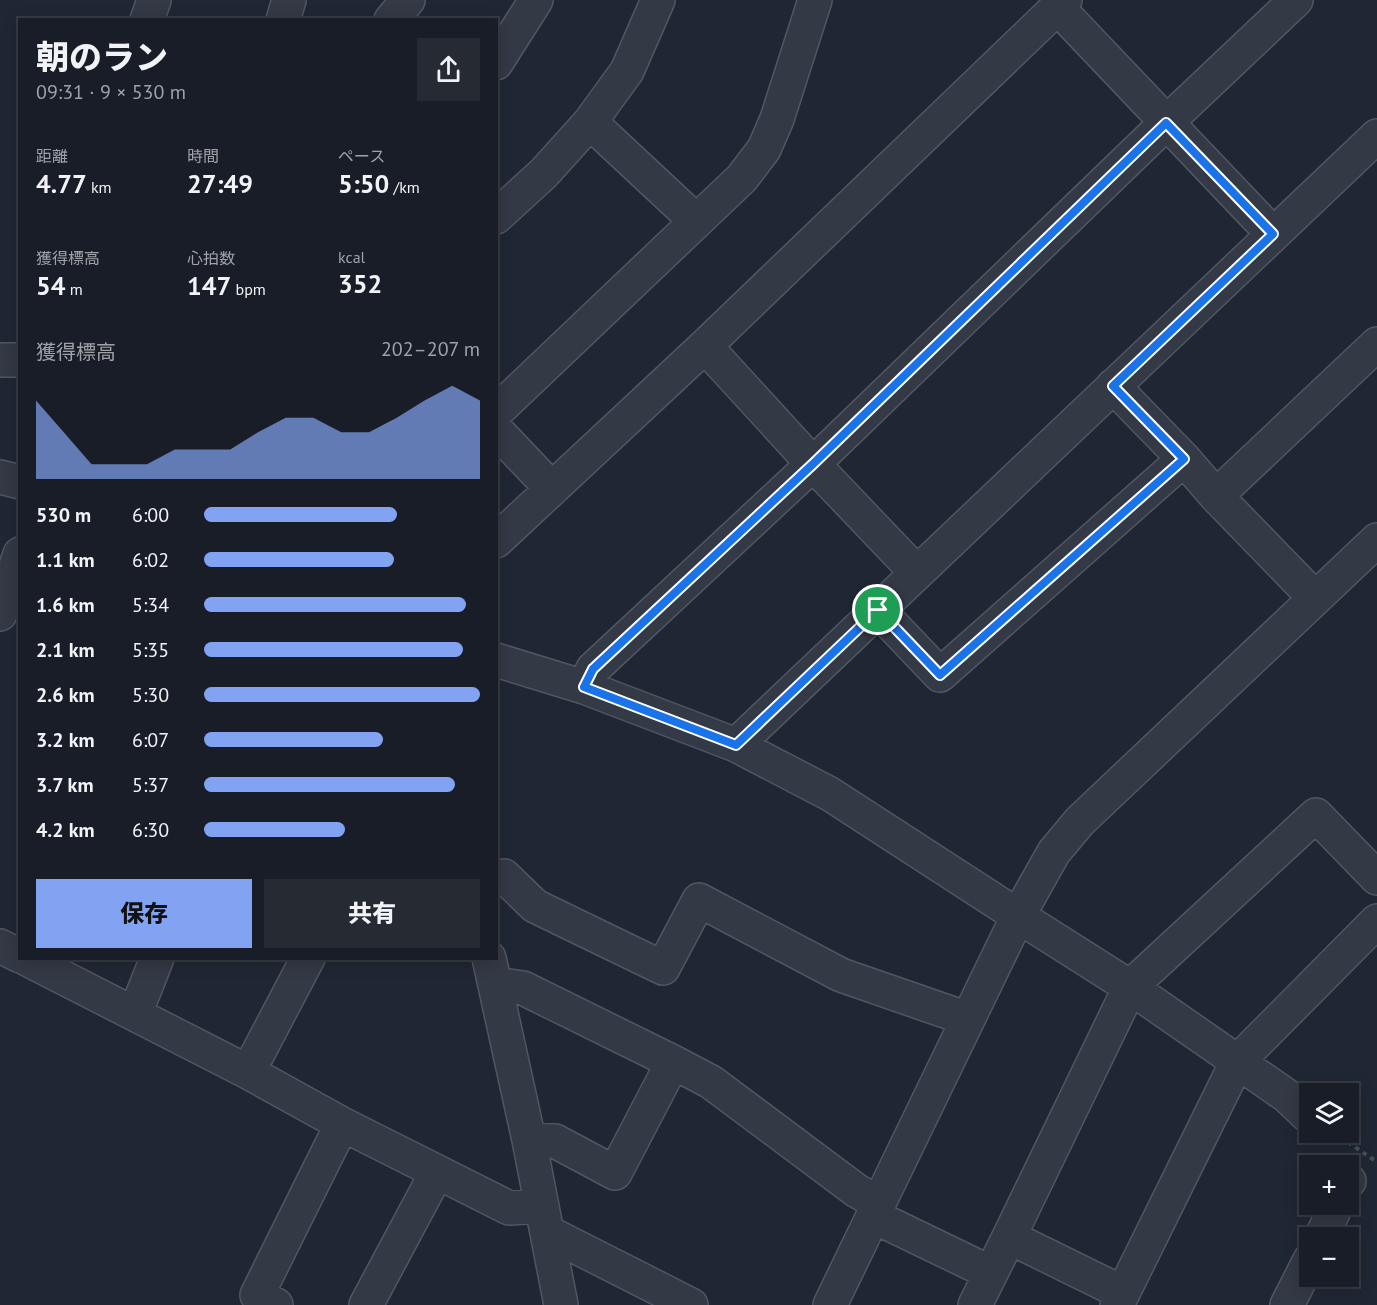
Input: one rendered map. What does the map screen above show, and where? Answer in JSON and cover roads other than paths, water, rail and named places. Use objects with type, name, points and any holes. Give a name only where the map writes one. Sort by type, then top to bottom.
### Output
[{"type":"street","points":[[148,18],[154,0]]},
{"type":"street","points":[[284,18],[289,0]]},
{"type":"street","points":[[393,18],[408,0]]},
{"type":"street","points":[[498,60],[536,0]]},
{"type":"street","points":[[498,215],[544,173],[590,122],[627,71],[658,0]]},
{"type":"street","points":[[498,410],[742,178],[764,149],[777,119],[815,0]]},
{"type":"street","points":[[584,687],[593,669],[813,464],[1296,0]]},
{"type":"street","points":[[498,540],[705,346],[1061,4],[1166,123],[1273,234]]},
{"type":"street","points":[[590,122],[696,221]]},
{"type":"street","points":[[736,745],[1377,136]]},
{"type":"street","points":[[1216,496],[1377,345]]},
{"type":"street","points":[[705,346],[917,573]]},
{"type":"street","points":[[0,360],[18,360]]},
{"type":"street","points":[[1113,386],[1315,598]]},
{"type":"street","points":[[498,432],[552,489]]},
{"type":"street","points":[[878,610],[940,675],[1184,459]]},
{"type":"street","points":[[0,477],[18,482]]},
{"type":"street","points":[[830,1305],[1018,916],[1054,852],[1080,821],[1377,540]]},
{"type":"street","points":[[0,614],[18,560]]},
{"type":"street","points":[[498,661],[584,687],[736,745],[830,794],[1130,987],[1299,1106]]},
{"type":"street","points":[[975,1305],[1130,987],[1316,816],[1377,878]]},
{"type":"street","points":[[498,878],[504,876],[535,906],[663,968],[699,900],[840,975],[968,1019]]},
{"type":"street","points":[[1009,1237],[1120,1299],[1237,1062],[1377,921]]},
{"type":"street","points":[[0,946],[18,955]]},
{"type":"street","points":[[29,960],[248,1072],[436,1172],[509,1208],[544,1219],[691,1305]]},
{"type":"street","points":[[135,1014],[156,960]]},
{"type":"street","points":[[248,1072],[307,960]]},
{"type":"street","points":[[492,971],[711,1082],[857,1191],[876,1209],[991,1273]]},
{"type":"street","points":[[492,971],[529,1140],[561,1305]]},
{"type":"street","points":[[529,1140],[555,1141],[615,1173],[674,1062]]},
{"type":"street","points":[[276,1305],[257,1294],[342,1124]]},
{"type":"street","points":[[366,1305],[436,1172]]},
{"type":"street","points":[[1287,1305],[1299,1282]]}]
